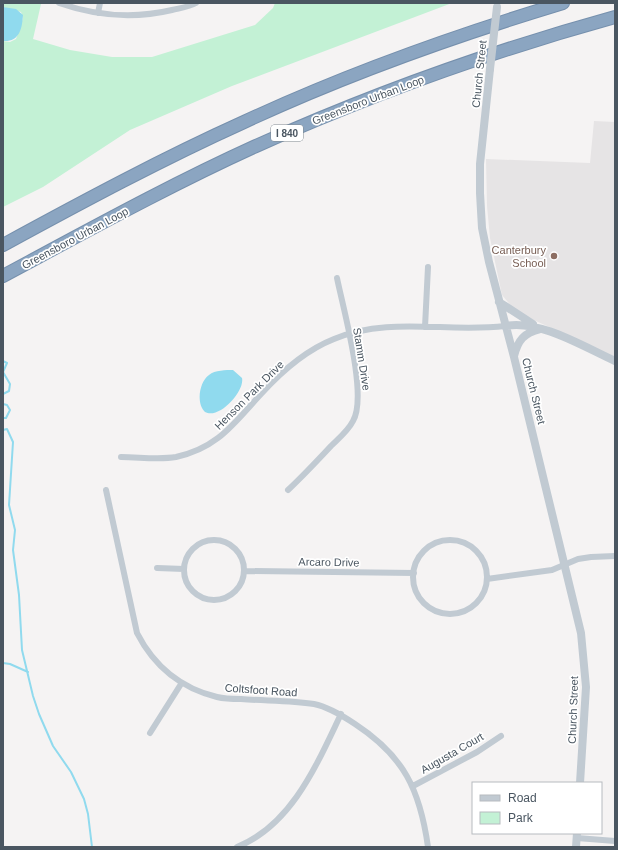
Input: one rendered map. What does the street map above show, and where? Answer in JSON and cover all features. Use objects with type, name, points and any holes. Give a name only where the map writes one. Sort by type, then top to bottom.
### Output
[{"type":"highway","name":"I 840","points":[[3,245],[152,166],[290,101],[432,46],[563,3]]},
{"type":"highway","name":"Greensboro Urban Loop","points":[[3,276],[165,190],[301,126],[442,71],[615,17]]},
{"type":"street","points":[[59,3],[80,10],[98,13],[141,16],[156,14],[196,3]]},
{"type":"street","points":[[98,13],[100,3]]},
{"type":"street","name":"Church Street","points":[[498,5],[481,151],[480,199],[486,245],[499,302],[514,357],[579,626],[586,670],[586,709],[580,782]]},
{"type":"street","points":[[425,327],[428,267]]},
{"type":"street","name":"Stamm Drive","points":[[288,490],[344,433],[353,422],[357,412],[358,388],[349,334],[337,278]]},
{"type":"street","points":[[499,302],[516,315],[540,328],[615,361]]},
{"type":"street","points":[[505,326],[519,324],[540,328]]},
{"type":"street","name":"Henson Park Drive","points":[[121,457],[174,457],[203,449],[225,434],[262,393],[304,355],[321,345],[349,334],[381,327],[488,328],[505,326]]},
{"type":"street","points":[[514,357],[519,341],[523,335],[540,328]]},
{"type":"street","name":"Coltsfoot Road","points":[[106,490],[137,633],[145,648],[158,664],[181,684],[218,698],[316,704],[341,714],[389,750],[412,786],[424,820],[428,847]]},
{"type":"street","points":[[215,540],[226,542],[236,549],[242,559],[244,571],[241,582],[234,592],[224,598],[213,600],[202,597],[192,590],[186,580],[184,569],[186,557],[193,548],[203,542],[215,540]]},
{"type":"street","points":[[447,540],[471,546],[480,555],[486,566],[487,579],[485,590],[475,604],[459,613],[448,614],[436,611],[422,600],[414,585],[414,573],[417,561],[424,551],[435,544],[447,540]]},
{"type":"street","points":[[487,579],[552,570],[578,559],[615,556]]},
{"type":"street","points":[[157,568],[184,569]]},
{"type":"street","name":"Arcaro Drive","points":[[244,571],[414,573]]},
{"type":"street","points":[[150,733],[181,684]]},
{"type":"street","points":[[237,847],[263,832],[290,806],[316,766],[341,714]]},
{"type":"street","name":"Augusta Court","points":[[412,786],[477,752],[501,736]]},
{"type":"street","points":[[576,847],[577,835],[615,841]]},
{"type":"shaded area","name":"Canterbury School","points":[[594,121],[615,122],[615,357],[525,316],[512,307],[502,295],[490,238],[487,206],[486,159],[590,163]]},
{"type":"green space","points":[[3,3],[41,4],[33,39],[70,50],[112,57],[152,57],[255,25],[273,8],[275,3],[452,3],[232,86],[130,130],[43,187],[3,207],[3,41],[10,42],[16,39],[23,18],[21,12],[3,7]]},
{"type":"water","points":[[3,7],[16,9],[23,15],[22,26],[19,34],[8,41],[3,41]]},
{"type":"water","points":[[233,370],[242,378],[242,384],[235,397],[224,408],[217,412],[205,412],[200,404],[200,393],[206,378],[214,372]]},
{"type":"waterway","points":[[3,361],[7,363],[3,372],[10,384],[9,391],[3,394]]},
{"type":"waterway","points":[[3,404],[7,405],[10,410],[6,418],[3,418]]},
{"type":"waterway","points":[[3,430],[7,429],[13,442],[9,505],[15,530],[13,550],[19,595],[22,650],[39,714],[53,746],[71,772],[84,799],[88,814],[92,847]]},
{"type":"waterway","points":[[3,663],[10,664],[28,672]]},
{"type":"place","name":"Canterbury School","points":[[554,256]]}]
